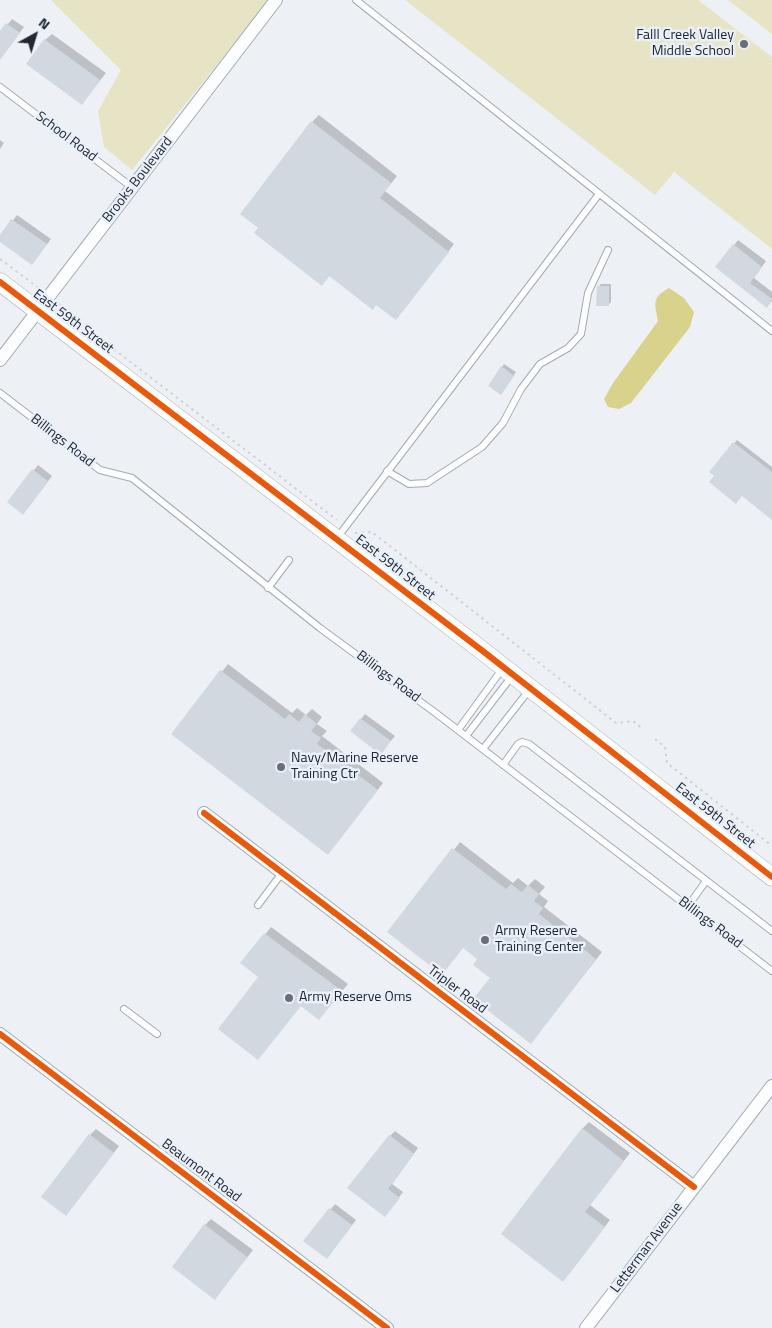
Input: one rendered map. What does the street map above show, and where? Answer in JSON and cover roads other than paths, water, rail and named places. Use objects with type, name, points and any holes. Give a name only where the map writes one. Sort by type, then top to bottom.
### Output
[{"type":"street","name":"Brooks Boulevard","points":[[0,360],[276,0]]},
{"type":"street","name":"East 59th Street","points":[[0,282],[509,671],[772,876]]},
{"type":"street","name":"Tripler Road","points":[[204,814],[694,1187]]},
{"type":"street","name":"Beaumont Road","points":[[0,1034],[387,1328]]},
{"type":"street","name":"Letterman Avenue","points":[[586,1328],[772,1086]]},
{"type":"lane","points":[[356,0],[772,330]]},
{"type":"lane","name":"School Road","points":[[0,87],[133,188]]},
{"type":"lane","points":[[336,539],[600,194]]},
{"type":"lane","points":[[387,472],[409,484],[427,483],[482,446],[503,422],[521,389],[540,364],[568,348],[581,334],[588,293],[608,250]]},
{"type":"lane","name":"Billings Road","points":[[0,393],[100,470],[132,478],[268,588],[466,736],[772,971]]},
{"type":"lane","points":[[268,588],[289,560]]},
{"type":"lane","points":[[458,730],[509,671]]},
{"type":"lane","points":[[466,736],[509,671]]},
{"type":"lane","points":[[483,749],[530,688]]},
{"type":"lane","points":[[503,765],[518,744],[522,742],[529,744],[772,931]]},
{"type":"lane","points":[[258,905],[282,873]]},
{"type":"lane","points":[[688,906],[706,881]]},
{"type":"lane","points":[[124,1009],[157,1034]]},
{"type":"place","name":"Falll Creek Valley Middle School","points":[[744,44]]},
{"type":"place","name":"Navy/Marine Reserve Training Ctr","points":[[281,767]]},
{"type":"place","name":"Army Reserve Training Center","points":[[485,940]]},
{"type":"place","name":"Army Reserve Oms","points":[[289,998]]}]
